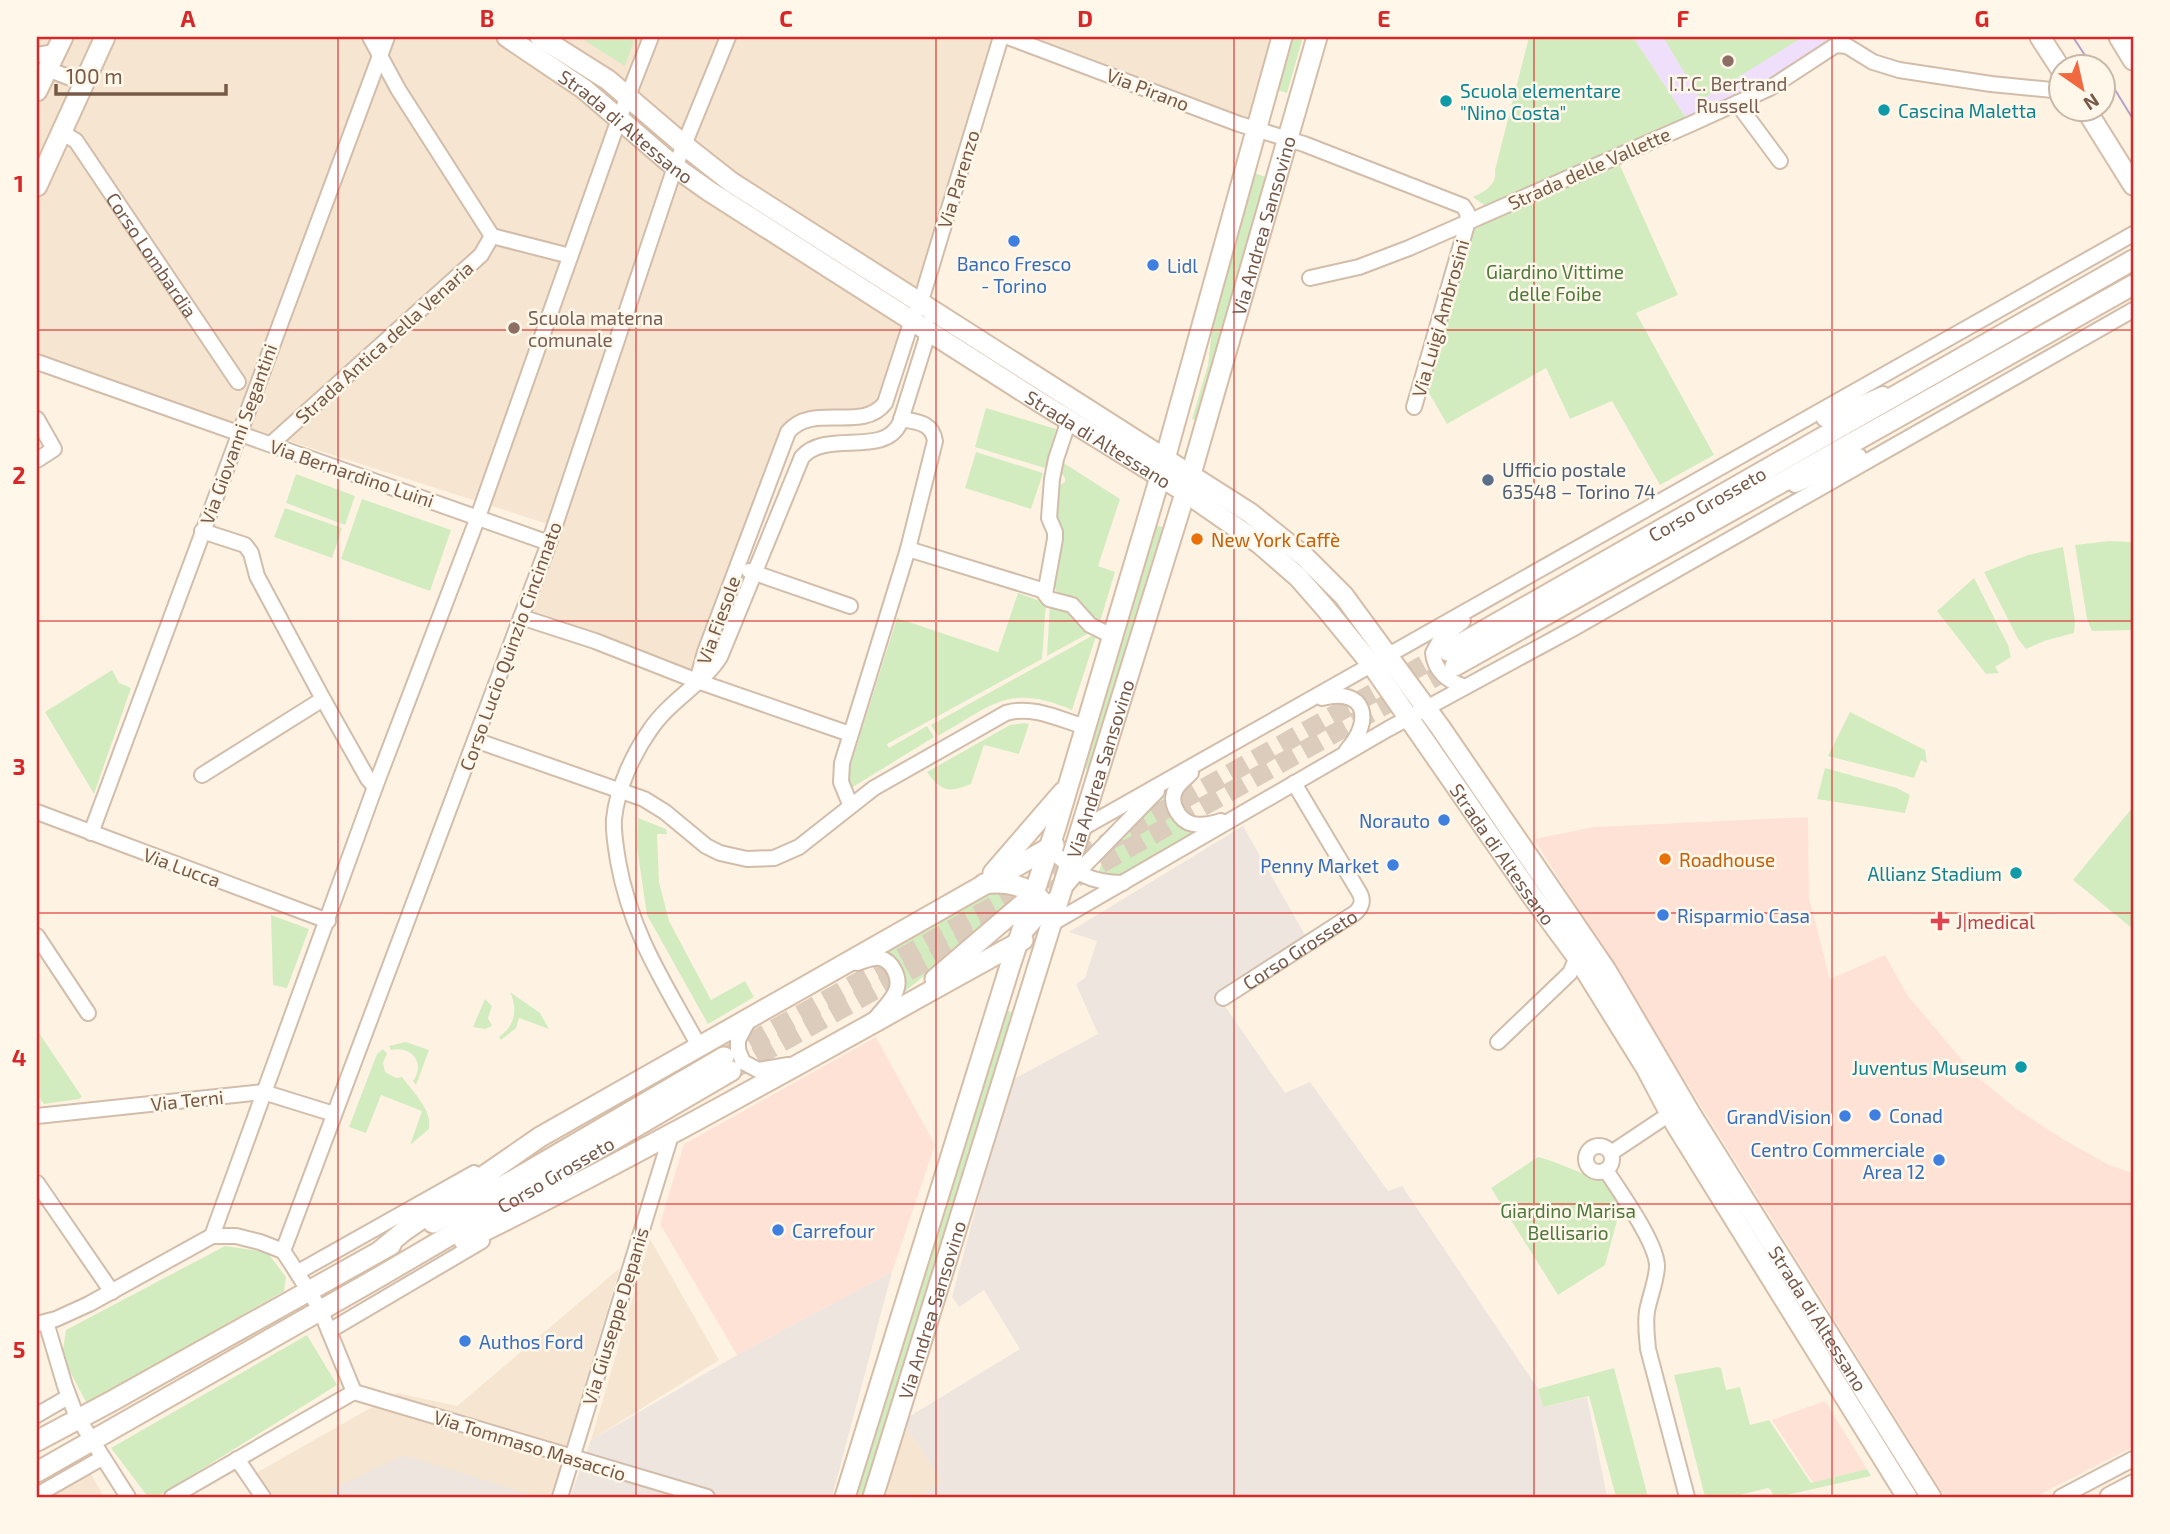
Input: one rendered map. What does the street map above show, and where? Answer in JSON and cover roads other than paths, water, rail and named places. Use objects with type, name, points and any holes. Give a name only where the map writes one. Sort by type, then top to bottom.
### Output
[{"type":"main road","points":[[37,186],[105,37]]},
{"type":"main road","name":"Strada di Altessano","points":[[507,37],[566,76],[620,118],[675,167],[748,216],[1069,420],[1257,518],[1306,557],[1344,596],[1409,718],[1532,896],[1584,951]]},
{"type":"main road","name":"Strada di Altessano","points":[[540,37],[608,80],[684,145],[741,188],[921,301],[1162,468]]},
{"type":"main road","name":"Via Andrea Sansovino","points":[[845,1497],[1017,943],[1063,888],[1068,786],[1162,468],[1282,37]]},
{"type":"main road","name":"Via Andrea Sansovino","points":[[1081,829],[1188,483],[1317,37]]},
{"type":"main road","points":[[2040,37],[2050,52]]},
{"type":"main road","points":[[2119,37],[2133,60]]},
{"type":"main road","points":[[37,91],[50,53]]},
{"type":"main road","points":[[2094,122],[2131,178]]},
{"type":"main road","name":"Corso Grosseto","points":[[2133,261],[1452,658],[1748,502],[2133,285]]},
{"type":"main road","name":"Strada di Altessano","points":[[1380,660],[1426,708],[1584,951],[1654,1048],[1677,1109],[1907,1497]]},
{"type":"main road","points":[[983,884],[1068,786]]},
{"type":"main road","name":"Corso Grosseto","points":[[381,1250],[404,1231],[540,1137],[983,884],[1065,862],[1081,829]]},
{"type":"main road","name":"Via Andrea Sansovino","points":[[873,1497],[1045,908],[1065,862]]},
{"type":"main road","points":[[899,1009],[1045,908],[1008,884],[983,884]]},
{"type":"main road","name":"Corso Grosseto","points":[[379,1277],[409,1268],[568,1190],[899,1009],[1017,943],[1045,908]]},
{"type":"main road","name":"Corso Grosseto","points":[[37,1441],[381,1250],[727,1064],[379,1277],[37,1472]]},
{"type":"main road","name":"Strada di Altessano","points":[[1677,1109],[1931,1497]]},
{"type":"main road","points":[[2110,1497],[2133,1485]]},
{"type":"street","points":[[370,37],[397,89],[492,236],[570,256]]},
{"type":"street","name":"Via Giovanni Segantini","points":[[91,832],[387,37]]},
{"type":"street","points":[[212,1236],[375,787],[478,517],[651,37]]},
{"type":"street","name":"Corso Lucio Quinzio Cincinnato","points":[[283,1251],[549,543],[675,167],[728,37]]},
{"type":"street","name":"Via Parenzo","points":[[920,325],[921,301],[1001,37]]},
{"type":"street","name":"Via Pirano","points":[[1008,37],[1256,130],[1289,139]]},
{"type":"street","name":"Strada delle Vallette","points":[[1310,278],[1382,259],[1737,103],[1770,88],[1833,47],[1842,44],[1873,62],[1899,70],[2048,90]]},
{"type":"street","points":[[50,53],[84,83]]},
{"type":"street","points":[[1737,103],[1780,161]]},
{"type":"street","name":"Corso Lombardia","points":[[63,133],[76,141],[238,382]]},
{"type":"street","name":"Via Luigi Ambrosini","points":[[1289,139],[1460,205],[1467,212],[1468,221],[1414,407]]},
{"type":"street","name":"Corso Grosseto","points":[[1081,829],[2133,234]]},
{"type":"street","name":"Strada Antica della Venaria","points":[[271,444],[481,255],[492,236]]},
{"type":"street","name":"Corso Grosseto","points":[[1045,908],[1124,883],[1426,708],[1640,591],[2133,310]]},
{"type":"street","points":[[850,804],[840,778],[850,734],[908,548],[925,488],[935,437],[925,424],[901,419],[920,325]]},
{"type":"street","name":"Via Fiesole","points":[[697,681],[705,652],[788,432],[805,419],[866,416],[880,409],[920,325]]},
{"type":"street","name":"Corso Grosseto","points":[[1788,431],[1850,408],[1964,358]]},
{"type":"street","name":"Via Bernardino Luini","points":[[37,362],[549,543]]},
{"type":"street","points":[[37,419],[54,449],[37,460]]},
{"type":"street","name":"Via Fiesole","points":[[697,681],[720,657],[804,455],[823,444],[883,439],[897,429],[901,419]]},
{"type":"street","points":[[1069,420],[1053,472],[1049,518],[1055,539],[1045,591],[1049,599],[1072,605],[1090,625],[1112,636]]},
{"type":"street","name":"Corso Grosseto","points":[[1748,502],[1895,444]]},
{"type":"street","points":[[202,531],[245,545],[251,552],[257,576],[323,699],[375,787]]},
{"type":"street","points":[[908,548],[1045,591]]},
{"type":"street","points":[[737,566],[850,606]]},
{"type":"street","name":"Corso Grosseto","points":[[1465,687],[1439,671],[1434,661],[1434,649],[1442,638],[1485,601]]},
{"type":"street","points":[[521,617],[850,734]]},
{"type":"street","points":[[697,681],[671,704],[648,732],[636,754],[620,792],[614,815],[614,835],[630,915],[646,951],[699,1046]]},
{"type":"street","name":"Corso Grosseto","points":[[1307,702],[1340,695],[1352,698],[1359,705],[1363,718],[1362,728],[1338,759]]},
{"type":"street","points":[[202,775],[323,699]]},
{"type":"street","points":[[475,740],[655,805],[710,849],[733,858],[747,859],[774,858],[793,851],[850,804],[882,783],[1006,713],[1036,711],[1085,727]]},
{"type":"street","name":"Corso Grosseto","points":[[1208,758],[1177,788],[1173,798],[1175,809],[1194,825],[1212,824],[1238,816]]},
{"type":"street","name":"Corso Grosseto","points":[[1065,862],[1170,778]]},
{"type":"street","name":"Corso Grosseto","points":[[1223,998],[1355,913],[1361,906],[1361,895],[1294,783]]},
{"type":"street","name":"Via Lucca","points":[[37,812],[328,920]]},
{"type":"street","points":[[1065,862],[1096,882],[1124,883]]},
{"type":"street","points":[[37,936],[88,1013]]},
{"type":"street","points":[[1498,1042],[1570,973],[1584,951]]},
{"type":"street","name":"Corso Grosseto","points":[[830,972],[875,958],[890,964],[896,975],[897,988],[870,1025]]},
{"type":"street","name":"Corso Grosseto","points":[[750,1018],[737,1044],[741,1058],[747,1065],[762,1070],[801,1063]]},
{"type":"street","name":"Via Terni","points":[[37,1116],[263,1093],[334,1114]]},
{"type":"street","points":[[1611,1153],[1677,1109]]},
{"type":"street","name":"Via Giuseppe Depanis","points":[[559,1497],[671,1135]]},
{"type":"street","name":"Corso Grosseto","points":[[299,1272],[540,1137]]},
{"type":"street","points":[[1597,1146],[1605,1147],[1611,1153],[1612,1161],[1606,1170],[1598,1172],[1591,1169],[1586,1162],[1587,1154],[1597,1146]]},
{"type":"street","points":[[1606,1170],[1649,1241],[1657,1260],[1647,1309],[1648,1349],[1686,1497]]},
{"type":"street","points":[[37,1184],[113,1292]]},
{"type":"street","name":"Corso Grosseto","points":[[329,1331],[568,1190]]},
{"type":"street","points":[[128,1497],[78,1418],[41,1323],[78,1310],[212,1236],[236,1236],[283,1251],[299,1272],[320,1310],[354,1392],[172,1497]]},
{"type":"street","name":"Via Tommaso Masaccio","points":[[354,1392],[707,1497]]},
{"type":"street","points":[[37,1415],[68,1397]]},
{"type":"street","points":[[37,1495],[102,1458]]},
{"type":"street","points":[[237,1459],[263,1497]]},
{"type":"street","points":[[2061,1497],[2074,1493],[2133,1459]]},
{"type":"street","points":[[2114,1469],[2133,1476]]},
{"type":"tunnel","points":[[724,1057],[1448,651]]},
{"type":"tunnel","points":[[1025,906],[1455,666]]},
{"type":"tunnel","points":[[731,1071],[989,926]]},
{"type":"tram line","points":[[2073,37],[2083,52]]},
{"type":"tram line","points":[[2118,95],[2133,119]]},
{"type":"place","name":"I.T.C. Bertrand Russell","points":[[1728,61]]},
{"type":"place","name":"Scuola elementare \"Nino Costa\"","points":[[1446,101]]},
{"type":"place","name":"Cascina Maletta","points":[[1884,110]]},
{"type":"place","name":"Banco Fresco - Torino","points":[[1014,241]]},
{"type":"place","name":"Lidl","points":[[1153,265]]},
{"type":"place","name":"Scuola materna comunale","points":[[514,328]]},
{"type":"place","name":"Ufficio postale 63548 – Torino 74","points":[[1488,480]]},
{"type":"place","name":"New York Caffè","points":[[1197,539]]},
{"type":"place","name":"Norauto","points":[[1444,820]]},
{"type":"place","name":"Roadhouse","points":[[1665,859]]},
{"type":"place","name":"Penny Market","points":[[1393,865]]},
{"type":"place","name":"Allianz Stadium","points":[[2016,873]]},
{"type":"place","name":"Risparmio Casa","points":[[1663,915]]},
{"type":"place","name":"J|medical","points":[[1940,921]]},
{"type":"place","name":"Juventus Museum","points":[[2021,1067]]},
{"type":"place","name":"Conad","points":[[1875,1115]]},
{"type":"place","name":"GrandVision","points":[[1845,1116]]},
{"type":"place","name":"Centro Commerciale Area 12","points":[[1939,1160]]},
{"type":"place","name":"Carrefour","points":[[778,1230]]},
{"type":"place","name":"Authos Ford","points":[[465,1341]]},
{"type":"park label","name":"Giardino Vittime delle Foibe","points":[[1555,282]]},
{"type":"park label","name":"Giardino Marisa Bellisario","points":[[1568,1221]]}]
